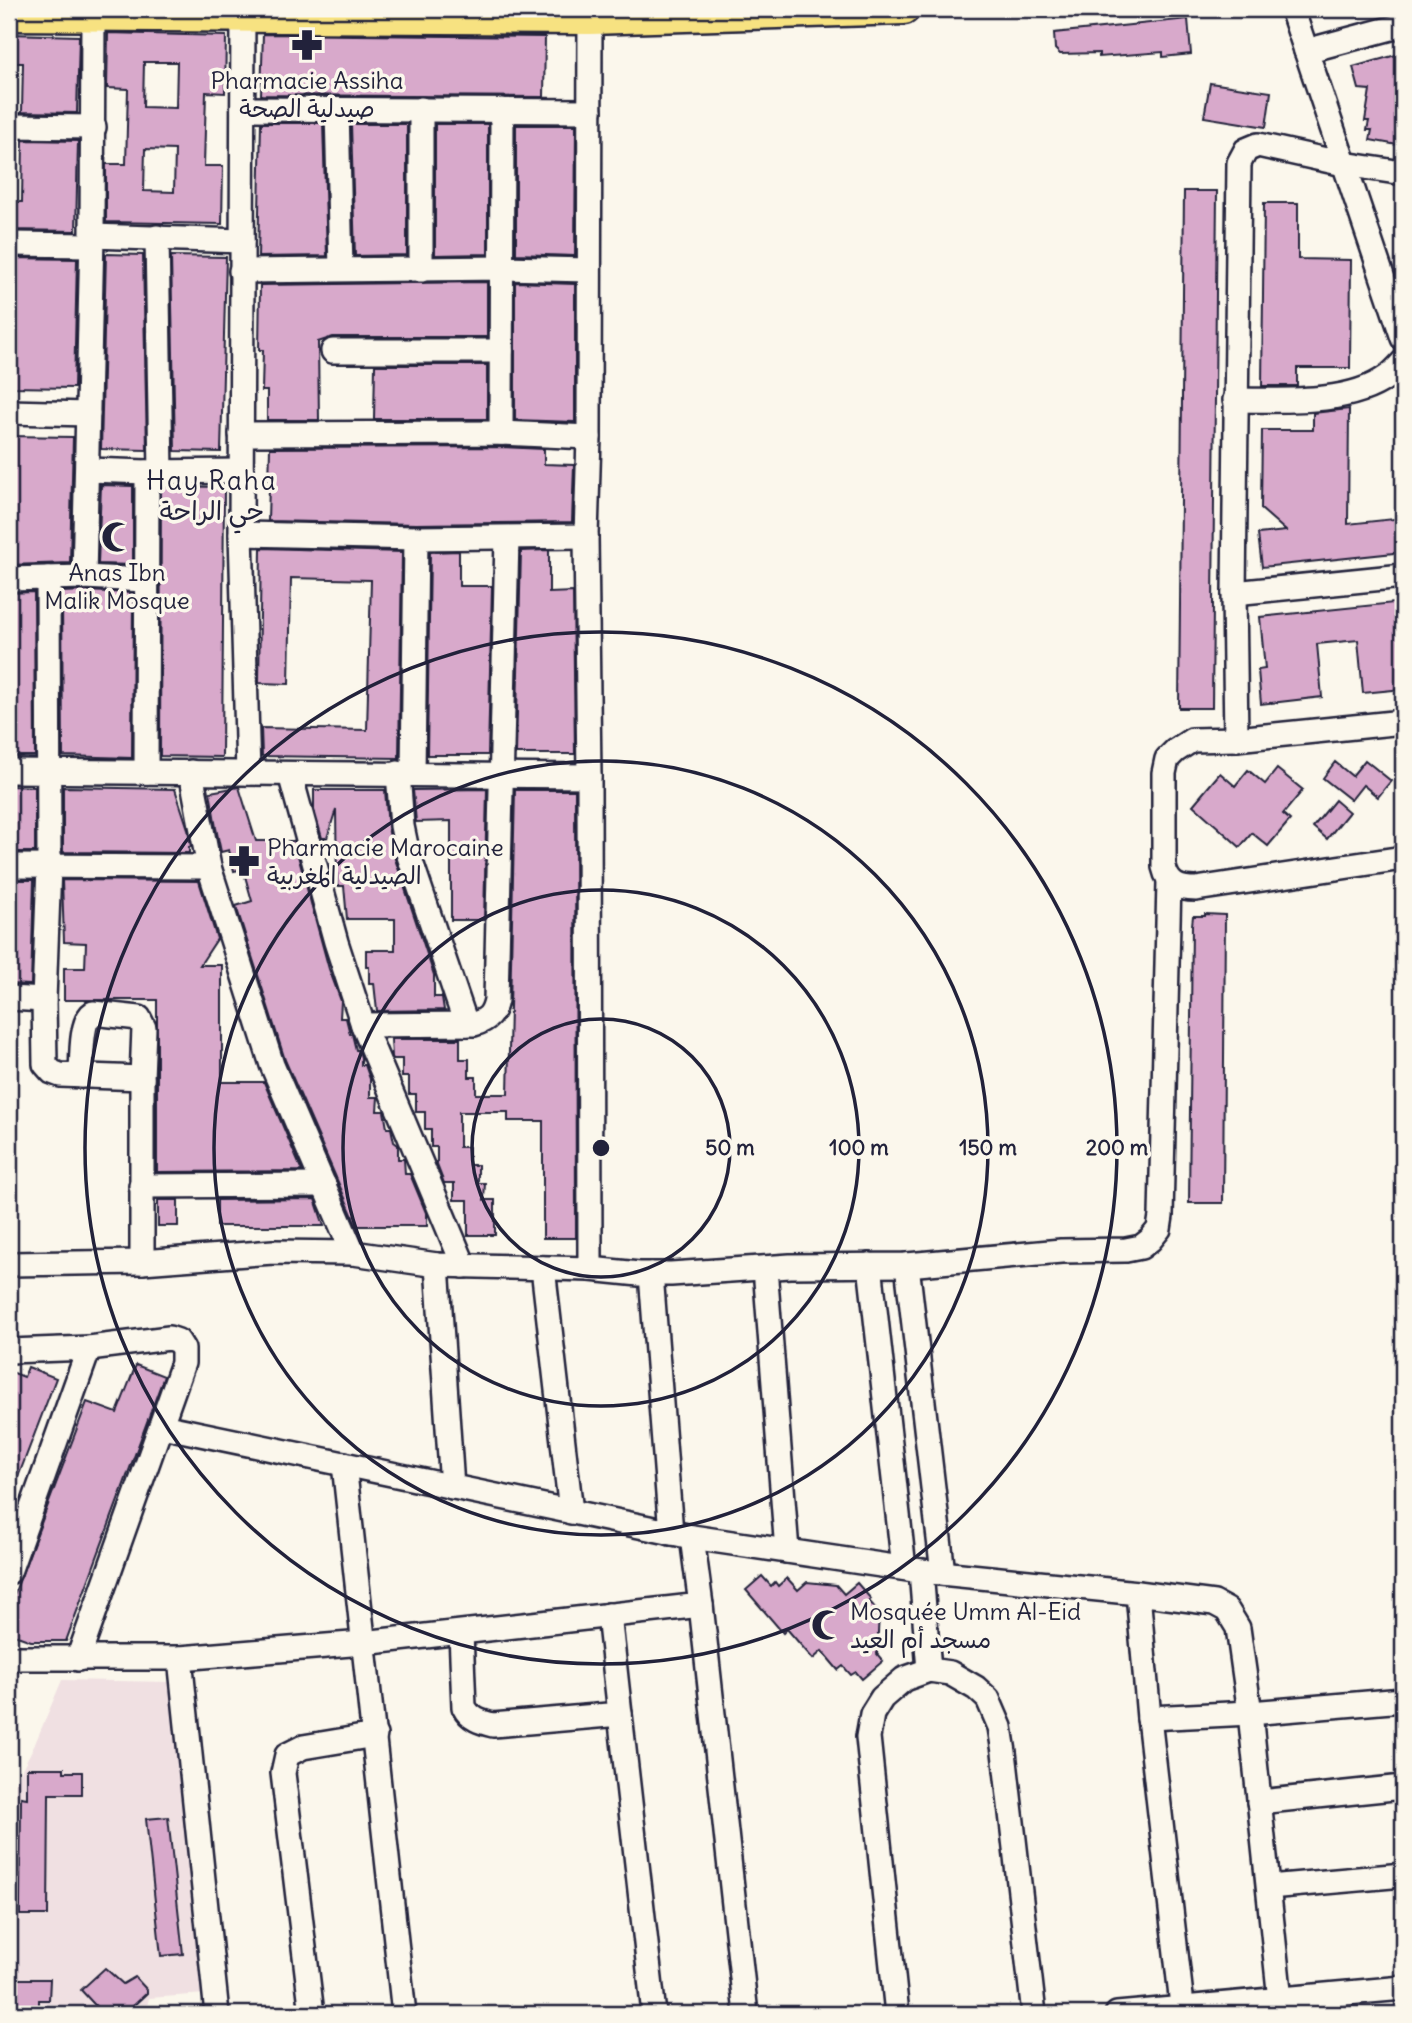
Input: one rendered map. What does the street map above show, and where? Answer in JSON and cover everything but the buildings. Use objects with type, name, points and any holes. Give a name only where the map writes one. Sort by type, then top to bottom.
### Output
[{"type":"main road","points":[[9,15],[243,12],[590,14],[904,9]]},
{"type":"street","points":[[1292,9],[1403,338]]},
{"type":"street","points":[[243,12],[241,534],[248,773]]},
{"type":"street","points":[[590,14],[589,436],[586,536],[590,1269]]},
{"type":"street","points":[[84,577],[94,127],[93,16]]},
{"type":"street","points":[[1306,51],[1403,25]]},
{"type":"street","points":[[243,109],[590,111]]},
{"type":"street","points":[[421,109],[421,270]]},
{"type":"street","points":[[337,110],[341,270]]},
{"type":"street","points":[[501,433],[502,110]]},
{"type":"street","points":[[9,126],[94,127]]},
{"type":"street","points":[[1236,739],[1234,593],[1237,172],[1242,155],[1258,145],[1344,164],[1403,173]]},
{"type":"street","points":[[9,244],[157,237],[242,241]]},
{"type":"street","points":[[146,772],[145,580],[154,472],[157,237]]},
{"type":"street","points":[[241,271],[503,268],[588,270]]},
{"type":"street","points":[[333,351],[500,351]]},
{"type":"street","points":[[1235,400],[1345,395],[1388,377],[1403,362]]},
{"type":"street","points":[[9,412],[88,414]]},
{"type":"street","points":[[241,434],[501,433],[589,436]]},
{"type":"street","points":[[88,470],[242,471]]},
{"type":"street","points":[[241,534],[415,538],[586,536]]},
{"type":"street","points":[[415,538],[402,826],[407,850],[466,1024]]},
{"type":"street","points":[[363,1025],[466,1024],[481,1021],[493,1012],[496,1000],[507,538]]},
{"type":"street","points":[[1234,593],[1403,576]]},
{"type":"street","points":[[9,579],[84,577],[145,580]]},
{"type":"street","points":[[48,578],[49,866],[44,1000],[45,1064],[56,1074],[142,1079]]},
{"type":"street","points":[[9,1264],[142,1262],[273,1252],[353,1253],[437,1265],[590,1269],[651,1274],[907,1265],[1061,1251],[1126,1250],[1141,1247],[1159,1228],[1169,881],[1164,866],[1164,773],[1167,759],[1192,740],[1236,739],[1403,722]]},
{"type":"street","points":[[9,771],[589,776]]},
{"type":"street","points":[[191,772],[209,867],[272,1065],[353,1253]]},
{"type":"street","points":[[290,774],[336,942],[363,1025],[464,1266]]},
{"type":"street","points":[[1169,881],[1178,888],[1196,889],[1403,858]]},
{"type":"street","points":[[9,866],[209,867]]},
{"type":"street","points":[[9,998],[44,1000]]},
{"type":"street","points":[[81,1076],[88,1016],[93,1013],[136,1016],[142,1020],[142,1262]]},
{"type":"street","points":[[141,1186],[324,1185]]},
{"type":"street","points":[[437,1265],[452,1486]]},
{"type":"street","points":[[870,1265],[922,1570]]},
{"type":"street","points":[[907,1265],[929,1670]]},
{"type":"street","points":[[543,1268],[571,1512]]},
{"type":"street","points":[[765,1268],[787,1551]]},
{"type":"street","points":[[651,1274],[682,1535],[701,1605],[746,2014]]},
{"type":"street","points":[[9,1351],[89,1348],[169,1338],[178,1341],[183,1349],[183,1363],[162,1426],[78,1658]]},
{"type":"street","points":[[9,1573],[89,1348]]},
{"type":"street","points":[[162,1426],[682,1535],[922,1570],[1138,1593],[1214,1604],[1227,1610],[1238,1628],[1250,1713],[1280,2000]]},
{"type":"street","points":[[344,1464],[404,2014]]},
{"type":"street","points":[[1138,1593],[1149,1718],[1183,2011]]},
{"type":"street","points":[[9,1658],[180,1658],[363,1643],[701,1605]]},
{"type":"street","points":[[609,1615],[654,2014]]},
{"type":"street","points":[[461,1633],[464,1707],[480,1722],[493,1725],[621,1714]]},
{"type":"street","points":[[180,1658],[217,2014]]},
{"type":"street","points":[[897,2014],[868,1737],[872,1714],[882,1698],[904,1679],[929,1670],[950,1673],[976,1688],[988,1699],[1000,1727],[1034,2014]]},
{"type":"street","points":[[1149,1718],[1250,1713],[1403,1700]]},
{"type":"street","points":[[312,2014],[282,1773],[284,1762],[287,1755],[303,1746],[375,1735]]},
{"type":"street","points":[[1259,1802],[1403,1787]]},
{"type":"street","points":[[1269,1888],[1403,1875]]},
{"type":"street","points":[[1117,2014],[1183,2011],[1403,1988]]},
{"type":"shaded area","points":[[62,1680],[172,1682],[205,1994],[149,1998],[145,2014],[9,2014],[9,1794],[34,1746]]},
{"type":"place","name":"Pharmacie Assiha صيدلية الصحة","points":[[307,45]]},
{"type":"place","name":"Anas Ibn Malik Mosque","points":[[117,537]]},
{"type":"place","name":"Pharmacie Marocaine الصيدلية المغربية","points":[[244,861]]},
{"type":"place","name":"Mosquée Umm Al-Eid مسجد أم العيد","points":[[827,1625]]},
{"type":"district","name":"Hay Raha حي الراحة","points":[[212,495]]}]
